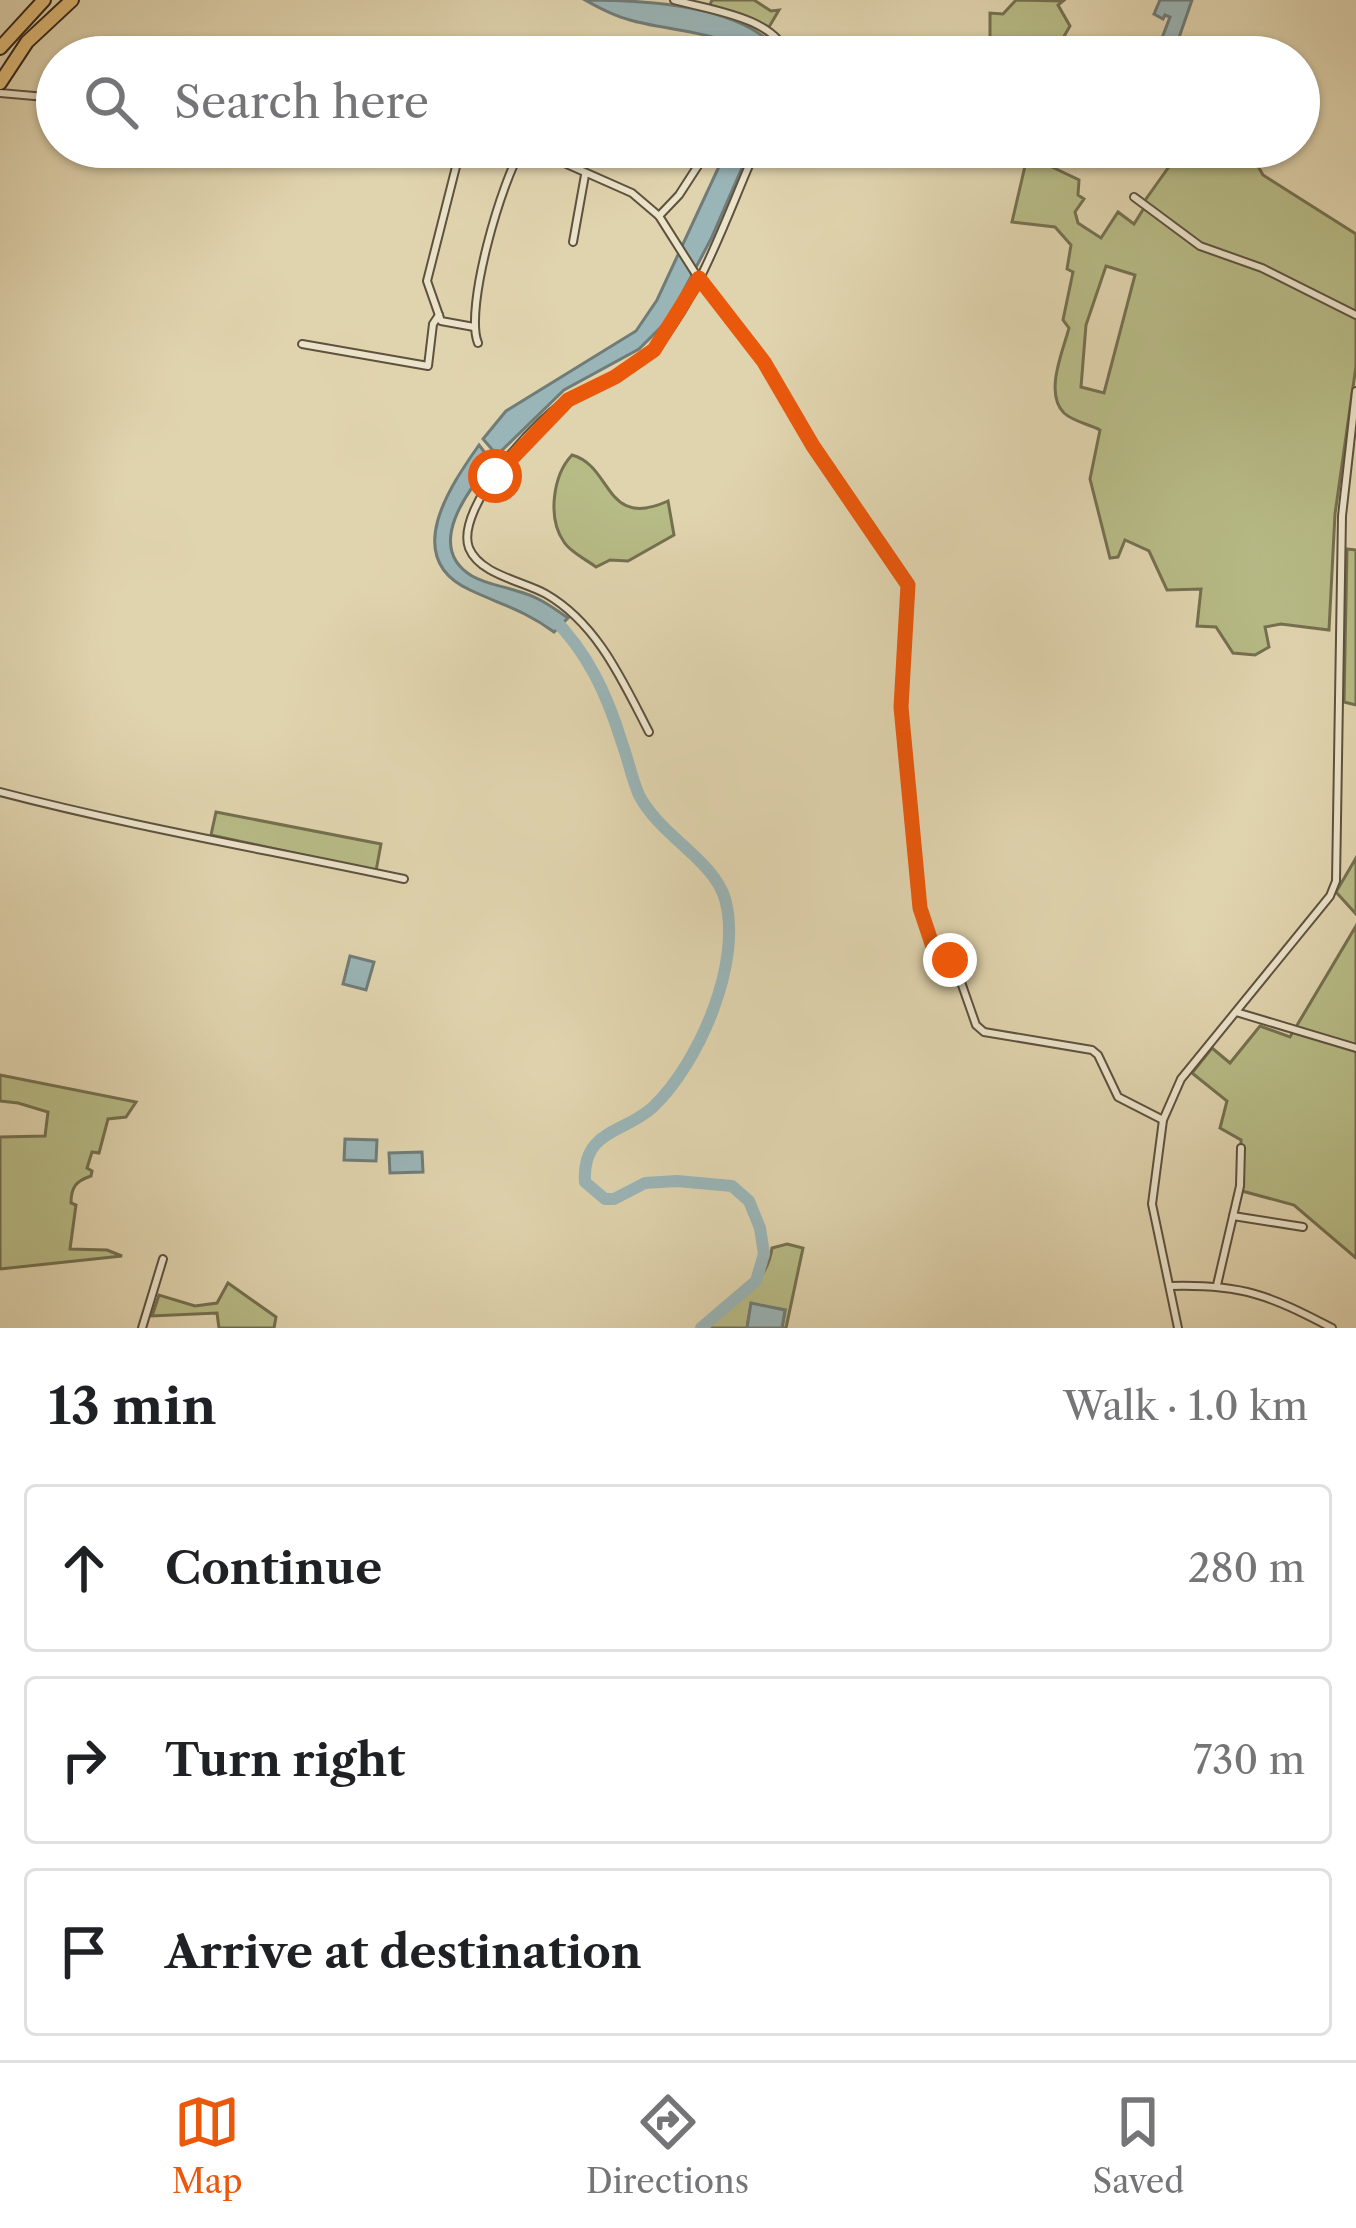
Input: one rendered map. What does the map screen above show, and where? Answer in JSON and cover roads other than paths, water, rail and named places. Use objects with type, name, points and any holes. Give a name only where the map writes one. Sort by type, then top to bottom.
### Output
[{"type":"highway","points":[[0,48],[44,0]]},
{"type":"highway","points":[[0,83],[27,42],[72,0]]},
{"type":"street","points":[[674,0],[754,23],[777,36]]},
{"type":"street","points":[[0,93],[36,96]]},
{"type":"street","points":[[456,168],[427,280],[439,315],[447,323],[474,327]]},
{"type":"street","points":[[478,343],[474,327],[496,214],[516,168]]},
{"type":"street","points":[[570,168],[632,194],[659,216],[698,277],[764,362],[813,446],[908,585],[901,707],[920,908],[933,947],[955,965],[980,1029],[1092,1050],[1118,1097],[1162,1120]]},
{"type":"street","points":[[659,216],[696,168]]},
{"type":"street","points":[[649,732],[614,665],[586,627],[547,595],[479,562],[466,536],[475,503],[526,439],[573,396],[615,377],[654,350],[698,277],[747,168]]},
{"type":"street","points":[[573,242],[585,175]]},
{"type":"street","points":[[1134,197],[1200,246],[1262,268],[1356,315]]},
{"type":"street","points":[[302,344],[428,367],[433,324],[439,315]]},
{"type":"street","points":[[1178,1328],[1152,1204],[1162,1120],[1181,1079],[1330,896],[1336,881],[1342,516],[1356,391]]},
{"type":"street","points":[[0,792],[155,831],[196,835],[404,879]]},
{"type":"street","points":[[1236,1012],[1356,1048]]},
{"type":"street","points":[[1217,1285],[1242,1172],[1241,1148]]},
{"type":"street","points":[[1233,1216],[1303,1227]]},
{"type":"street","points":[[142,1328],[163,1259]]},
{"type":"street","points":[[1170,1286],[1217,1285],[1262,1294],[1332,1328]]},
{"type":"water","points":[[585,0],[693,9],[762,36],[706,36],[607,12]]},
{"type":"water","points":[[1160,0],[1192,0],[1180,36],[1163,36],[1170,17],[1154,14]]},
{"type":"water","points":[[718,168],[742,168],[668,320],[639,349],[564,390],[497,455],[483,439],[506,411],[636,331],[657,300]]},
{"type":"water","points":[[479,445],[492,462],[462,503],[451,535],[452,550],[458,564],[472,576],[531,596],[568,618],[554,632],[470,590],[449,576],[438,559],[435,541],[445,500]]},
{"type":"water","points":[[350,956],[374,962],[366,990],[343,984]]},
{"type":"water","points":[[345,1139],[377,1140],[376,1161],[344,1160]]},
{"type":"water","points":[[422,1152],[423,1172],[390,1173],[389,1153]]},
{"type":"water","points":[[751,1303],[785,1310],[782,1328],[747,1328]]},
{"type":"waterway","points":[[552,617],[576,645],[603,691],[648,810],[710,872],[725,899],[728,952],[701,1038],[653,1107],[598,1142],[590,1152],[585,1182],[605,1199],[645,1183],[677,1181],[732,1186],[749,1201],[764,1254],[756,1281],[701,1328]]}]
